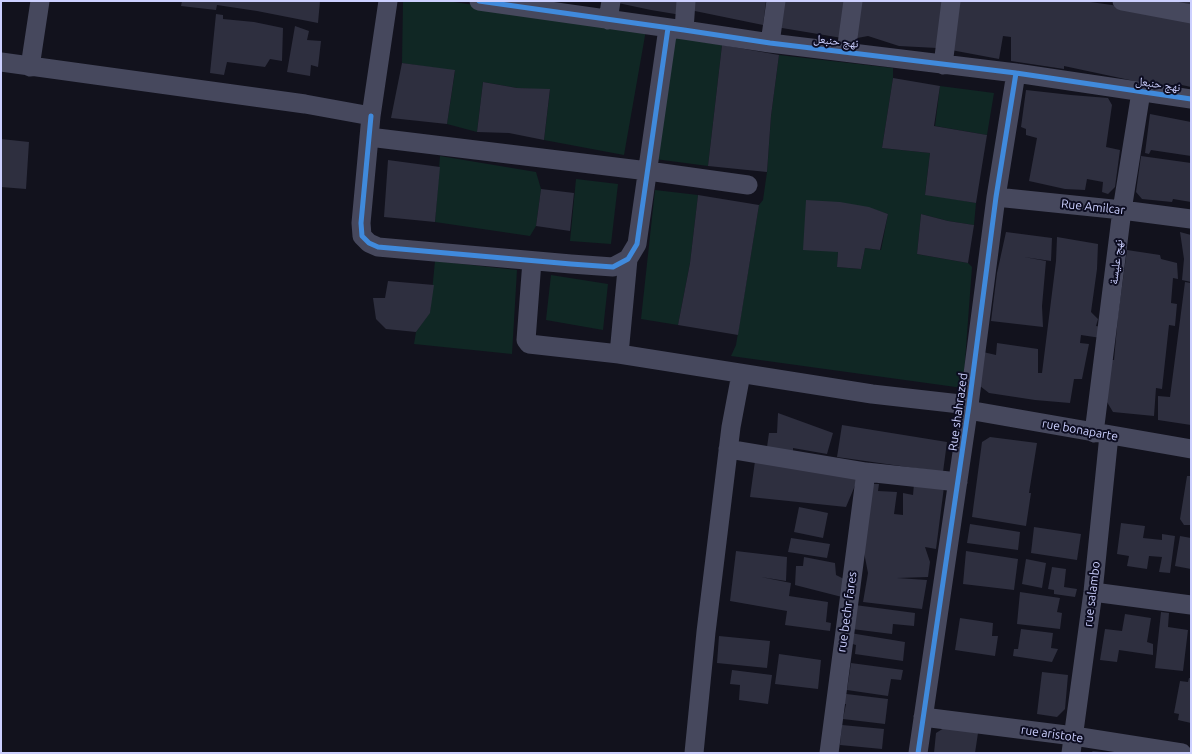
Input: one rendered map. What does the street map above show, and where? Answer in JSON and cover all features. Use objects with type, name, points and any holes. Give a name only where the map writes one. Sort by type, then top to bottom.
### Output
[{"type":"street","points":[[30,67],[40,1]]},
{"type":"street","points":[[388,1],[371,116],[361,223],[362,236],[369,243],[378,248],[613,267],[628,259]]},
{"type":"street","name":"نهج حنبعل","points":[[479,1],[502,3],[770,44],[1016,73],[1191,99]]},
{"type":"street","points":[[608,20],[611,1]]},
{"type":"street","points":[[619,354],[628,259],[637,244],[648,171],[676,29],[686,1]]},
{"type":"street","points":[[770,44],[776,1]]},
{"type":"street","points":[[846,52],[853,1]]},
{"type":"street","points":[[943,65],[951,1]]},
{"type":"street","points":[[1122,1],[1162,5],[1191,14]]},
{"type":"street","points":[[1,62],[305,104],[371,116]]},
{"type":"street","name":"Rue shahrazed","points":[[918,753],[969,408],[996,197],[1016,73]]},
{"type":"street","name":"نهج عليسة","points":[[1102,434],[1122,210],[1141,92]]},
{"type":"street","points":[[369,137],[648,171],[748,185]]},
{"type":"street","name":"Rue Amilcar","points":[[996,197],[1122,210],[1191,219]]},
{"type":"street","name":"rue bonaparte","points":[[532,261],[527,342],[531,344],[619,354],[969,408],[1102,434],[1191,449]]},
{"type":"street","points":[[694,753],[706,632],[728,449],[741,374]]},
{"type":"street","name":"rue salambo","points":[[1072,745],[1093,592],[1102,434]]},
{"type":"street","points":[[728,449],[866,472],[958,482]]},
{"type":"street","name":"rue bechr fares","points":[[829,753],[866,472]]},
{"type":"street","points":[[1093,592],[1191,605]]},
{"type":"street","name":"rue aristote","points":[[923,717],[1072,745],[1182,753]]},
{"type":"green space","points":[[403,1],[447,1],[646,30],[624,155],[544,140],[550,90],[517,88],[483,82],[477,132],[447,124],[455,71],[402,63]]},
{"type":"green space","points":[[673,37],[722,45],[708,166],[655,159]]},
{"type":"green space","points":[[779,55],[893,68],[893,78],[882,148],[930,153],[925,194],[976,203],[974,225],[948,221],[921,214],[917,254],[968,263],[972,267],[963,388],[731,356],[736,345],[759,205],[763,200],[767,172],[771,116]],"holes":[[[806,201],[857,206],[888,214],[881,250],[865,248],[861,269],[837,267],[838,252]]]},
{"type":"green space","points":[[940,86],[994,93],[987,135],[935,126]]},
{"type":"green space","points":[[440,156],[536,172],[541,189],[536,226],[530,236],[435,222]]},
{"type":"green space","points":[[576,179],[618,184],[611,244],[570,241]]},
{"type":"green space","points":[[655,190],[698,195],[690,263],[678,325],[641,319]]},
{"type":"green space","points":[[435,261],[517,270],[512,354],[414,344],[416,332],[430,312]]},
{"type":"green space","points":[[551,275],[608,284],[603,330],[546,320]]},
{"type":"building","points":[[182,1],[320,1],[318,23],[217,5],[216,10],[181,6]]},
{"type":"building","points":[[618,1],[683,1],[681,15],[618,3]]},
{"type":"building","points":[[691,1],[766,1],[763,25],[690,10]]},
{"type":"building","points":[[780,1],[847,1],[842,38],[776,27]]},
{"type":"building","points":[[858,1],[944,1],[937,48],[899,46],[868,36],[852,39]]},
{"type":"building","points":[[958,1],[1083,1],[1112,5],[1191,22],[1191,87],[1182,85],[1153,85],[1064,66],[1064,69],[1011,61],[1011,37],[1003,36],[999,59],[951,50]]},
{"type":"building","points":[[1169,1],[1191,1],[1191,11]]},
{"type":"building","points":[[216,14],[223,15],[223,19],[254,22],[283,28],[282,61],[270,59],[265,67],[227,62],[224,75],[210,73]]},
{"type":"building","points":[[295,26],[309,31],[307,40],[321,41],[318,67],[311,65],[310,76],[287,72]]},
{"type":"building","points":[[722,45],[779,55],[771,116],[767,172],[708,166]]},
{"type":"building","points":[[402,63],[455,70],[447,124],[391,118]]},
{"type":"building","points":[[893,78],[940,86],[934,126],[987,135],[976,203],[925,195],[930,153],[882,148]]},
{"type":"building","points":[[483,82],[517,88],[550,89],[544,140],[509,133],[477,132]]},
{"type":"building","points":[[1026,90],[1108,98],[1112,105],[1106,147],[1120,150],[1115,187],[1108,194],[1102,192],[1103,182],[1087,179],[1085,190],[1065,189],[1029,181],[1037,138],[1026,135],[1026,129],[1021,127]]},
{"type":"building","points":[[1150,114],[1191,122],[1191,156],[1151,150],[1149,154],[1145,153]]},
{"type":"building","points":[[1,139],[29,142],[26,189],[1,187]]},
{"type":"building","points":[[1141,156],[1191,163],[1191,202],[1173,199],[1172,202],[1142,199],[1136,192]]},
{"type":"building","points":[[388,160],[440,167],[435,222],[384,217]]},
{"type":"building","points":[[541,189],[574,193],[570,231],[536,226]]},
{"type":"building","points":[[698,195],[759,205],[738,335],[678,325],[690,263]]},
{"type":"building","points":[[806,200],[840,202],[869,207],[888,214],[880,250],[865,248],[861,269],[837,267],[838,252],[803,250]]},
{"type":"building","points":[[921,214],[948,221],[974,225],[968,263],[917,254]]},
{"type":"building","points":[[1006,232],[1052,238],[1051,261],[1024,257],[1046,261],[1042,306],[1043,327],[991,321],[997,273]]},
{"type":"building","points":[[1180,232],[1191,235],[1191,282],[1182,280],[1184,259]]},
{"type":"building","points":[[1057,237],[1098,244],[1097,269],[1091,312],[1098,319],[1096,326],[1102,327],[1101,338],[1081,335],[1080,343],[1089,344],[1082,379],[1074,379],[1070,403],[1035,400],[989,393],[980,386],[983,352],[996,355],[997,343],[1038,349],[1038,373],[1042,373],[1056,261]]},
{"type":"building","points":[[1127,250],[1160,255],[1161,259],[1177,263],[1178,279],[1173,278],[1171,303],[1177,304],[1175,326],[1169,325],[1162,389],[1156,388],[1154,416],[1113,412],[1107,402],[1109,360],[1114,360]]},
{"type":"building","points":[[388,281],[434,285],[430,313],[416,332],[386,329],[376,319],[373,298],[385,298]]},
{"type":"building","points":[[1185,282],[1191,283],[1191,425],[1158,420],[1158,396],[1170,397]]},
{"type":"building","points":[[778,413],[833,433],[827,454],[793,448],[793,454],[767,447],[769,433],[777,433]]},
{"type":"building","points":[[842,425],[947,442],[943,472],[837,457]]},
{"type":"building","points":[[990,437],[1037,443],[1029,493],[1031,493],[1026,526],[972,517],[982,442]]},
{"type":"building","points":[[755,461],[859,476],[846,507],[750,497]]},
{"type":"building","points":[[1187,476],[1191,476],[1191,525],[1184,525],[1180,519]]},
{"type":"building","points":[[869,484],[879,484],[878,491],[897,492],[894,514],[903,515],[903,493],[913,495],[914,484],[944,487],[936,549],[925,547],[930,562],[928,577],[897,578],[927,580],[922,609],[863,602],[868,573],[862,542]]},
{"type":"building","points":[[799,507],[828,513],[823,538],[794,532]]},
{"type":"building","points":[[1121,523],[1145,526],[1143,538],[1162,540],[1162,534],[1175,536],[1170,573],[1159,572],[1162,557],[1149,556],[1147,569],[1127,566],[1129,556],[1117,554]]},
{"type":"building","points":[[970,524],[1020,532],[1018,550],[967,543]]},
{"type":"building","points":[[1034,527],[1081,534],[1077,560],[1031,553]]},
{"type":"building","points":[[1180,536],[1191,538],[1191,569],[1175,566]]},
{"type":"building","points":[[791,538],[830,544],[827,558],[788,552]]},
{"type":"building","points":[[736,551],[787,557],[786,581],[761,577],[791,583],[789,596],[828,602],[826,622],[831,623],[830,631],[785,625],[787,611],[730,601]]},
{"type":"building","points":[[966,551],[1018,559],[1014,590],[963,584]]},
{"type":"building","points":[[804,557],[835,563],[836,575],[844,579],[842,597],[795,585],[796,566],[803,566]]},
{"type":"building","points":[[1026,559],[1046,563],[1042,588],[1022,584]]},
{"type":"building","points":[[1052,567],[1066,569],[1064,587],[1077,589],[1075,597],[1054,594],[1054,590],[1048,589]]},
{"type":"building","points":[[1020,592],[1060,598],[1057,612],[1062,613],[1060,629],[1017,624]]},
{"type":"building","points":[[855,605],[915,613],[914,626],[893,624],[892,634],[852,629]]},
{"type":"building","points":[[1161,612],[1169,613],[1168,627],[1188,630],[1183,671],[1155,668]]},
{"type":"building","points":[[1125,614],[1151,618],[1147,642],[1153,644],[1153,655],[1119,650],[1117,662],[1100,660],[1105,629],[1122,631]]},
{"type":"building","points":[[960,618],[993,623],[992,636],[998,636],[995,656],[955,650]]},
{"type":"building","points":[[1021,629],[1053,633],[1051,648],[1058,649],[1052,662],[1013,656],[1014,649],[1018,649]]},
{"type":"building","points":[[850,633],[905,642],[903,661],[855,654],[856,645],[849,643]]},
{"type":"building","points":[[719,636],[770,641],[767,668],[717,663]]},
{"type":"building","points":[[779,654],[821,660],[818,689],[775,684]]},
{"type":"building","points":[[851,663],[903,670],[901,680],[891,679],[888,696],[847,690]]},
{"type":"building","points":[[732,670],[772,675],[768,704],[739,700],[740,685],[730,684]]},
{"type":"building","points":[[1042,672],[1068,675],[1065,709],[1057,717],[1037,714]]},
{"type":"building","points":[[1189,678],[1191,678],[1191,723],[1178,720],[1179,714],[1174,713],[1180,681],[1188,682]]},
{"type":"building","points":[[838,693],[888,699],[885,724],[843,719],[846,704],[842,704]]},
{"type":"building","points":[[842,725],[884,729],[882,749],[840,745]]},
{"type":"building","points":[[944,728],[978,733],[975,753],[934,753],[936,733]]},
{"type":"building","points":[[1093,751],[1103,752],[1090,753]]},
{"type":"cycle path","points":[[479,1],[770,43],[1016,73],[1191,99]]},
{"type":"cycle path","points":[[371,116],[361,223],[362,236],[369,243],[378,247],[613,267],[628,259],[637,244],[668,28]]},
{"type":"cycle path","points":[[918,753],[969,405],[996,197],[1016,73]]}]
